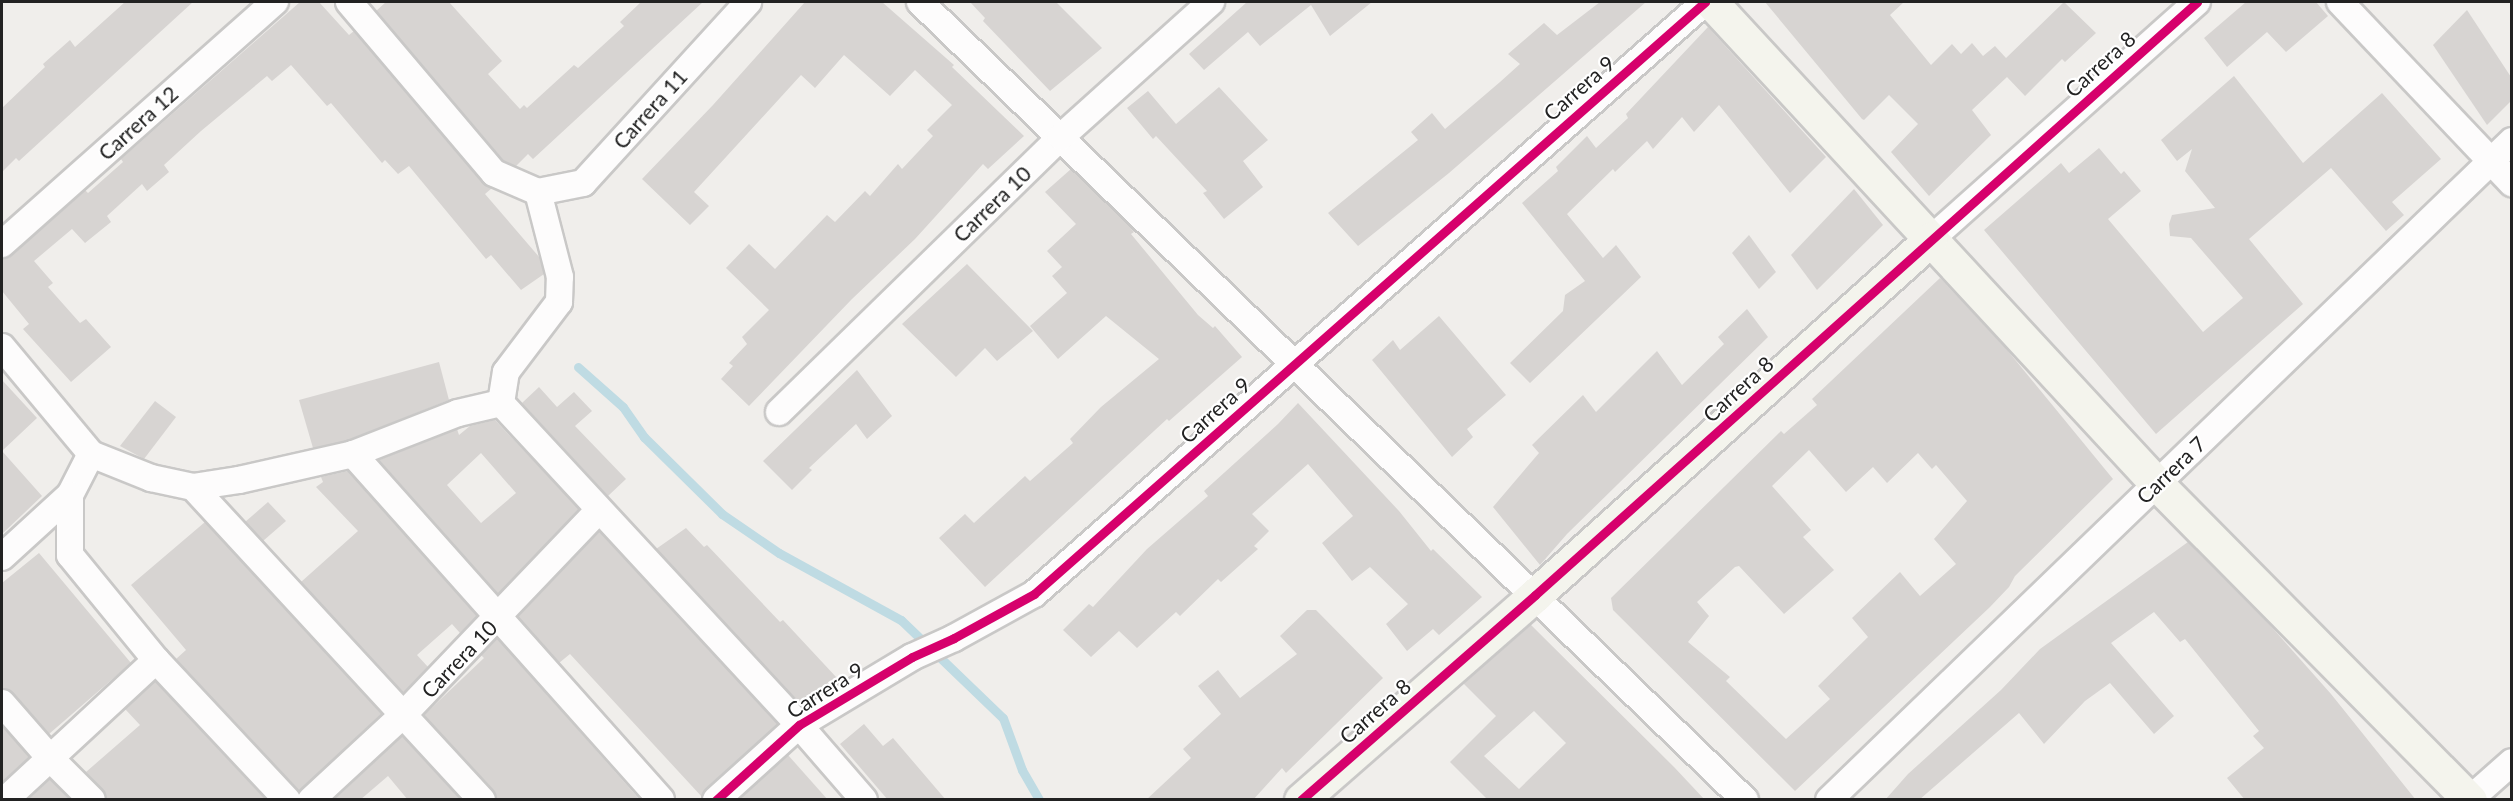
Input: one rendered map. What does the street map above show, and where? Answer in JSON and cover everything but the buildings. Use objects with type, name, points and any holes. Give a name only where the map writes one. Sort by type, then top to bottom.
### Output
[{"type":"main road","points":[[1711,2],[2157,484],[2470,799]]},
{"type":"main road","name":"Carrera 8","points":[[1301,800],[1535,595],[1931,239]]},
{"type":"street","name":"Carrera 12","points":[[2,244],[275,2]]},
{"type":"street","points":[[349,2],[494,173],[538,192],[560,277],[559,302],[506,372],[501,403]]},
{"type":"street","name":"Carrera 11","points":[[538,192],[583,183],[748,2]]},
{"type":"street","points":[[920,2],[1295,362],[1745,800]]},
{"type":"street","name":"Carrera 10","points":[[779,412],[1061,137],[1211,2]]},
{"type":"street","name":"Carrera 9","points":[[716,800],[799,725],[912,657],[954,638],[1034,594],[1705,2]]},
{"type":"street","name":"Carrera 8","points":[[1931,239],[2197,2]]},
{"type":"street","points":[[2340,2],[2511,183]]},
{"type":"street","name":"Carrera 7","points":[[1830,800],[2511,141]]},
{"type":"street","points":[[2,347],[91,454],[151,478],[193,487],[239,480],[353,454],[458,413],[501,403]]},
{"type":"street","points":[[501,403],[799,725],[864,800]]},
{"type":"street","points":[[2,557],[70,495],[91,454]]},
{"type":"street","points":[[353,454],[661,800]]},
{"type":"street","points":[[193,487],[482,800]]},
{"type":"street","points":[[70,495],[70,555],[156,660],[287,800]]},
{"type":"street","name":"Carrera 10","points":[[311,800],[404,714],[599,510]]},
{"type":"street","points":[[5,800],[156,660]]},
{"type":"street","points":[[2,703],[50,758],[92,800]]},
{"type":"street","points":[[2470,799],[2511,762]]},
{"type":"waterway","points":[[578,367],[623,407],[644,437],[722,514],[779,553],[901,620],[1003,718],[1022,770],[1039,800]]},
{"type":"cycle path","points":[[716,800],[799,725],[912,657],[954,638],[1034,594],[1705,2]]},
{"type":"cycle path","points":[[1301,800],[1535,595],[2197,2]]}]
